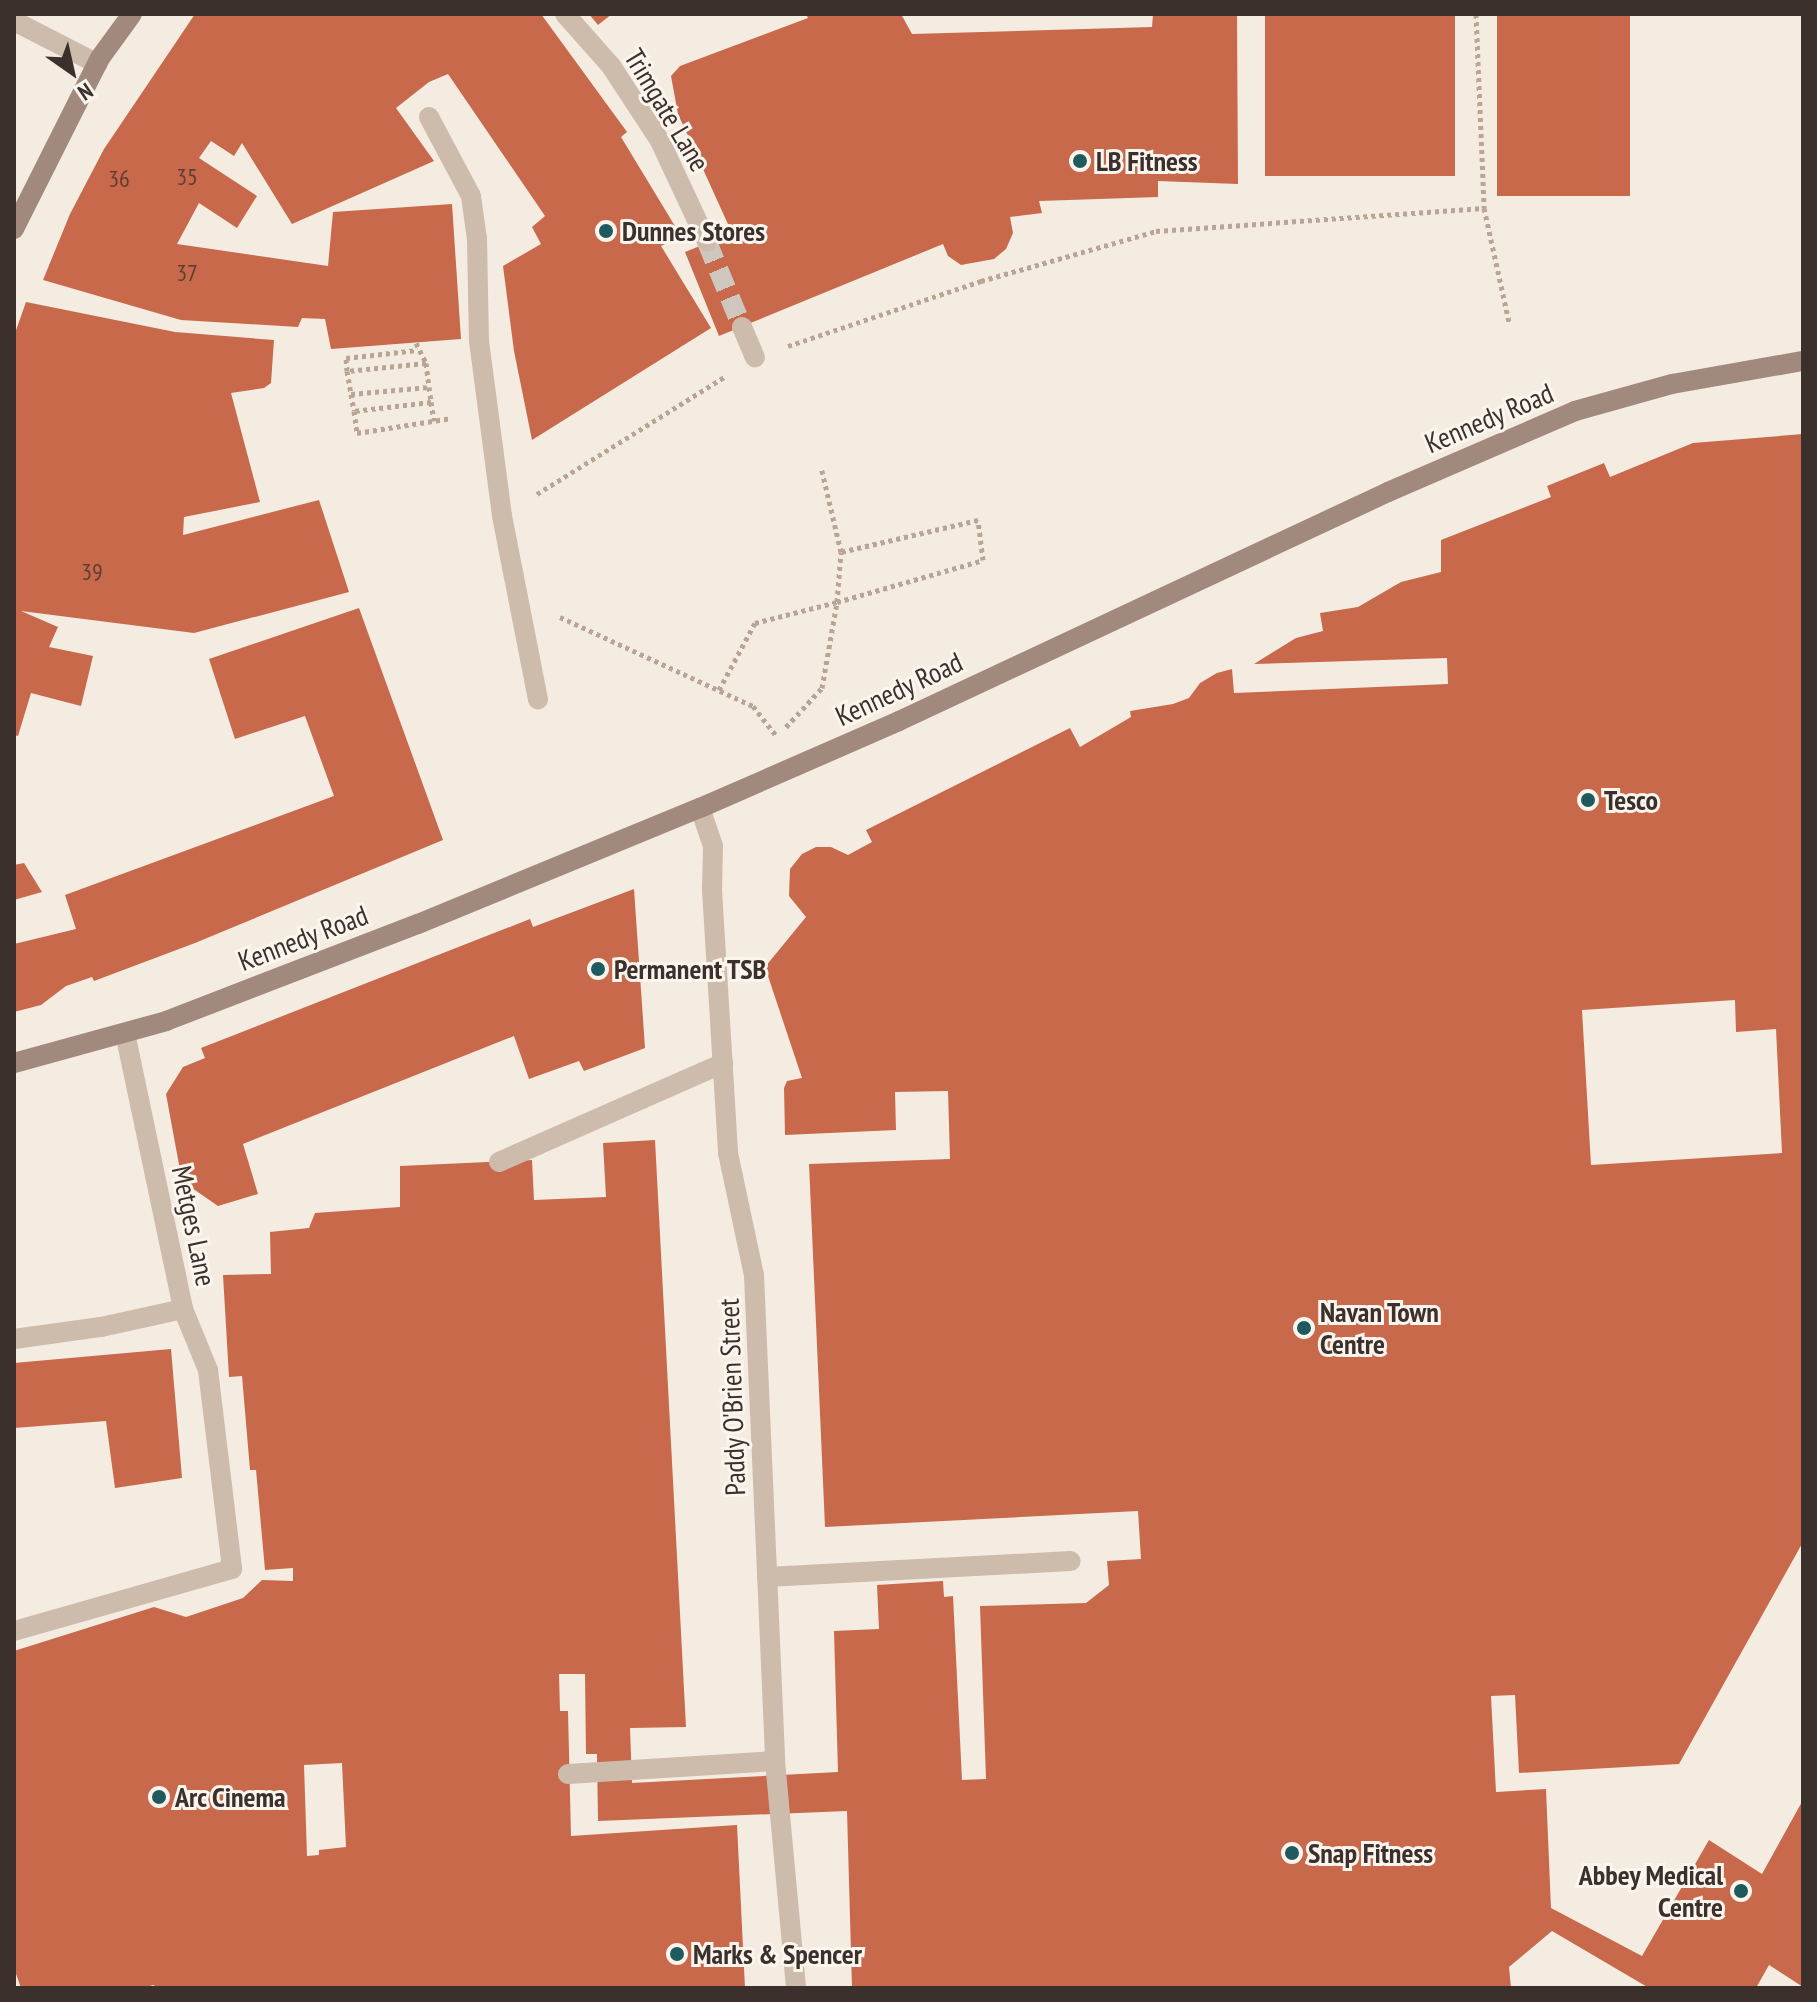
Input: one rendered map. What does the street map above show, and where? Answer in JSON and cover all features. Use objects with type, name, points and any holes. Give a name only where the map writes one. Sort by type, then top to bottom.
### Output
[{"type":"street","points":[[14,229],[98,64],[132,14]]},
{"type":"street","name":"Trimgate Lane","points":[[565,14],[611,66],[660,141],[707,242]]},
{"type":"street","points":[[14,21],[98,64]]},
{"type":"street","points":[[429,117],[471,196],[477,239],[479,341],[502,516],[538,700]]},
{"type":"street","points":[[742,327],[755,357]]},
{"type":"street","name":"Kennedy Road","points":[[14,1063],[125,1033],[403,930],[700,808],[1388,492],[1575,411],[1672,384],[1803,361]]},
{"type":"street","name":"Paddy O'Brien Street","points":[[700,808],[713,846],[728,1153],[754,1275],[775,1761],[796,1988]]},
{"type":"street","name":"Metges Lane","points":[[14,1339],[101,1327],[183,1309],[125,1033]]},
{"type":"street","points":[[499,1162],[723,1063]]},
{"type":"street","points":[[14,1631],[232,1569],[208,1370],[183,1309]]},
{"type":"street","points":[[767,1577],[1071,1561]]},
{"type":"street","points":[[568,1774],[775,1761]]},
{"type":"path","points":[[1476,14],[1484,208],[1509,322]]},
{"type":"path","points":[[502,516],[755,357],[981,281],[1156,231],[1484,208]]},
{"type":"path","points":[[416,343],[426,363],[434,421]]},
{"type":"path","points":[[418,350],[346,358],[357,433],[489,414]]},
{"type":"path","points":[[347,371],[426,363]]},
{"type":"path","points":[[351,394],[429,387]]},
{"type":"path","points":[[354,411],[431,402]]},
{"type":"path","points":[[778,736],[822,688],[837,602],[841,552],[821,467]]},
{"type":"path","points":[[719,690],[755,623],[983,560],[978,520],[841,552]]},
{"type":"path","points":[[519,599],[753,706],[799,764]]},
{"type":"building","points":[[195,14],[541,14],[627,132],[621,137],[681,236],[661,246],[711,328],[532,440],[514,351],[503,266],[541,244],[532,227],[545,216],[448,74],[429,82],[396,108],[434,161],[292,224],[242,143],[234,156],[211,141],[199,158],[257,196],[237,228],[199,203],[177,244],[328,266],[333,212],[452,204],[461,339],[331,349],[325,319],[302,318],[298,327],[181,320],[43,280],[70,214],[104,149]]},
{"type":"building","points":[[589,14],[612,14],[598,25]]},
{"type":"building","points":[[806,14],[901,14],[912,34],[1152,27],[1153,14],[1237,14],[1238,184],[1158,181],[1158,197],[1039,201],[1042,213],[1010,217],[1013,233],[1006,249],[994,259],[961,265],[948,256],[943,244],[719,336],[685,252],[732,233],[678,114],[671,76],[680,66],[808,18]]},
{"type":"building","points":[[1265,14],[1455,14],[1455,176],[1265,176]]},
{"type":"building","points":[[1497,14],[1630,14],[1630,196],[1497,196]]},
{"type":"building","points":[[26,302],[175,332],[274,340],[271,383],[264,388],[231,393],[260,502],[184,517],[183,535],[319,500],[349,592],[194,633],[21,611],[58,627],[49,647],[93,656],[81,706],[31,693],[18,736],[14,735],[14,336]]},
{"type":"building","name":"Navan Town Centre","points":[[1803,434],[1803,1542],[1679,1764],[1519,1773],[1515,1695],[1491,1696],[1496,1792],[1546,1789],[1551,1908],[1642,1956],[1709,1840],[1762,1874],[1803,1800],[1803,1987],[1769,1965],[1756,1988],[1649,1988],[1552,1931],[1509,1967],[1511,1988],[852,1988],[847,1811],[598,1821],[597,1754],[586,1754],[585,1674],[559,1674],[560,1711],[568,1711],[571,1836],[737,1825],[745,1988],[155,1988],[154,1985],[141,1988],[21,1988],[14,1968],[14,1651],[154,1607],[186,1617],[243,1598],[262,1580],[293,1581],[293,1568],[265,1570],[256,1470],[250,1470],[242,1376],[229,1377],[223,1275],[271,1274],[270,1232],[309,1228],[315,1213],[400,1207],[400,1166],[532,1160],[534,1200],[606,1197],[603,1143],[655,1140],[686,1727],[630,1728],[632,1783],[838,1772],[834,1631],[879,1629],[877,1585],[943,1581],[944,1597],[953,1596],[962,1780],[986,1779],[980,1606],[1086,1603],[1109,1585],[1107,1561],[1141,1559],[1138,1511],[825,1527],[809,1164],[950,1159],[948,1091],[895,1092],[896,1130],[785,1135],[784,1088],[787,1081],[802,1078],[765,967],[806,917],[789,896],[790,869],[802,854],[816,847],[831,847],[848,855],[872,842],[866,830],[1070,728],[1080,747],[1131,717],[1130,711],[1173,704],[1189,698],[1200,683],[1217,673],[1232,669],[1234,693],[1448,684],[1447,658],[1254,664],[1296,638],[1323,631],[1320,613],[1358,607],[1401,582],[1441,572],[1441,540],[1551,497],[1547,486],[1604,463],[1610,477],[1693,443]],"holes":[[[1735,1000],[1736,1032],[1776,1029],[1782,1153],[1591,1165],[1582,1010]],[[342,1763],[346,1847],[319,1850],[319,1855],[307,1856],[304,1765]]]},
{"type":"building","points":[[359,608],[443,840],[195,943],[94,981],[92,977],[66,986],[41,1005],[14,1012],[14,944],[76,929],[65,895],[334,796],[305,716],[235,739],[209,659]]},
{"type":"building","points":[[24,863],[42,892],[14,900],[14,865]]},
{"type":"building","points":[[634,889],[645,1048],[584,1071],[579,1061],[529,1079],[514,1036],[243,1144],[258,1194],[218,1206],[182,1181],[166,1094],[183,1067],[205,1058],[201,1048],[530,919],[533,927]]},
{"type":"building","points":[[171,1349],[182,1478],[115,1488],[106,1421],[14,1428],[14,1363]]},
{"type":"tunnel","points":[[707,242],[742,327]]},
{"type":"place","name":"LB Fitness","points":[[1080,161]]},
{"type":"place","name":"Dunnes Stores","points":[[606,231]]},
{"type":"place","name":"Tesco","points":[[1588,800]]},
{"type":"place","name":"Permanent TSB","points":[[598,969]]},
{"type":"place","name":"Navan Town Centre","points":[[1304,1328]]},
{"type":"place","name":"Arc Cinema","points":[[159,1797]]},
{"type":"place","name":"Snap Fitness","points":[[1292,1853]]},
{"type":"place","name":"Abbey Medical Centre","points":[[1741,1891]]},
{"type":"place","name":"Marks & Spencer","points":[[677,1954]]}]
